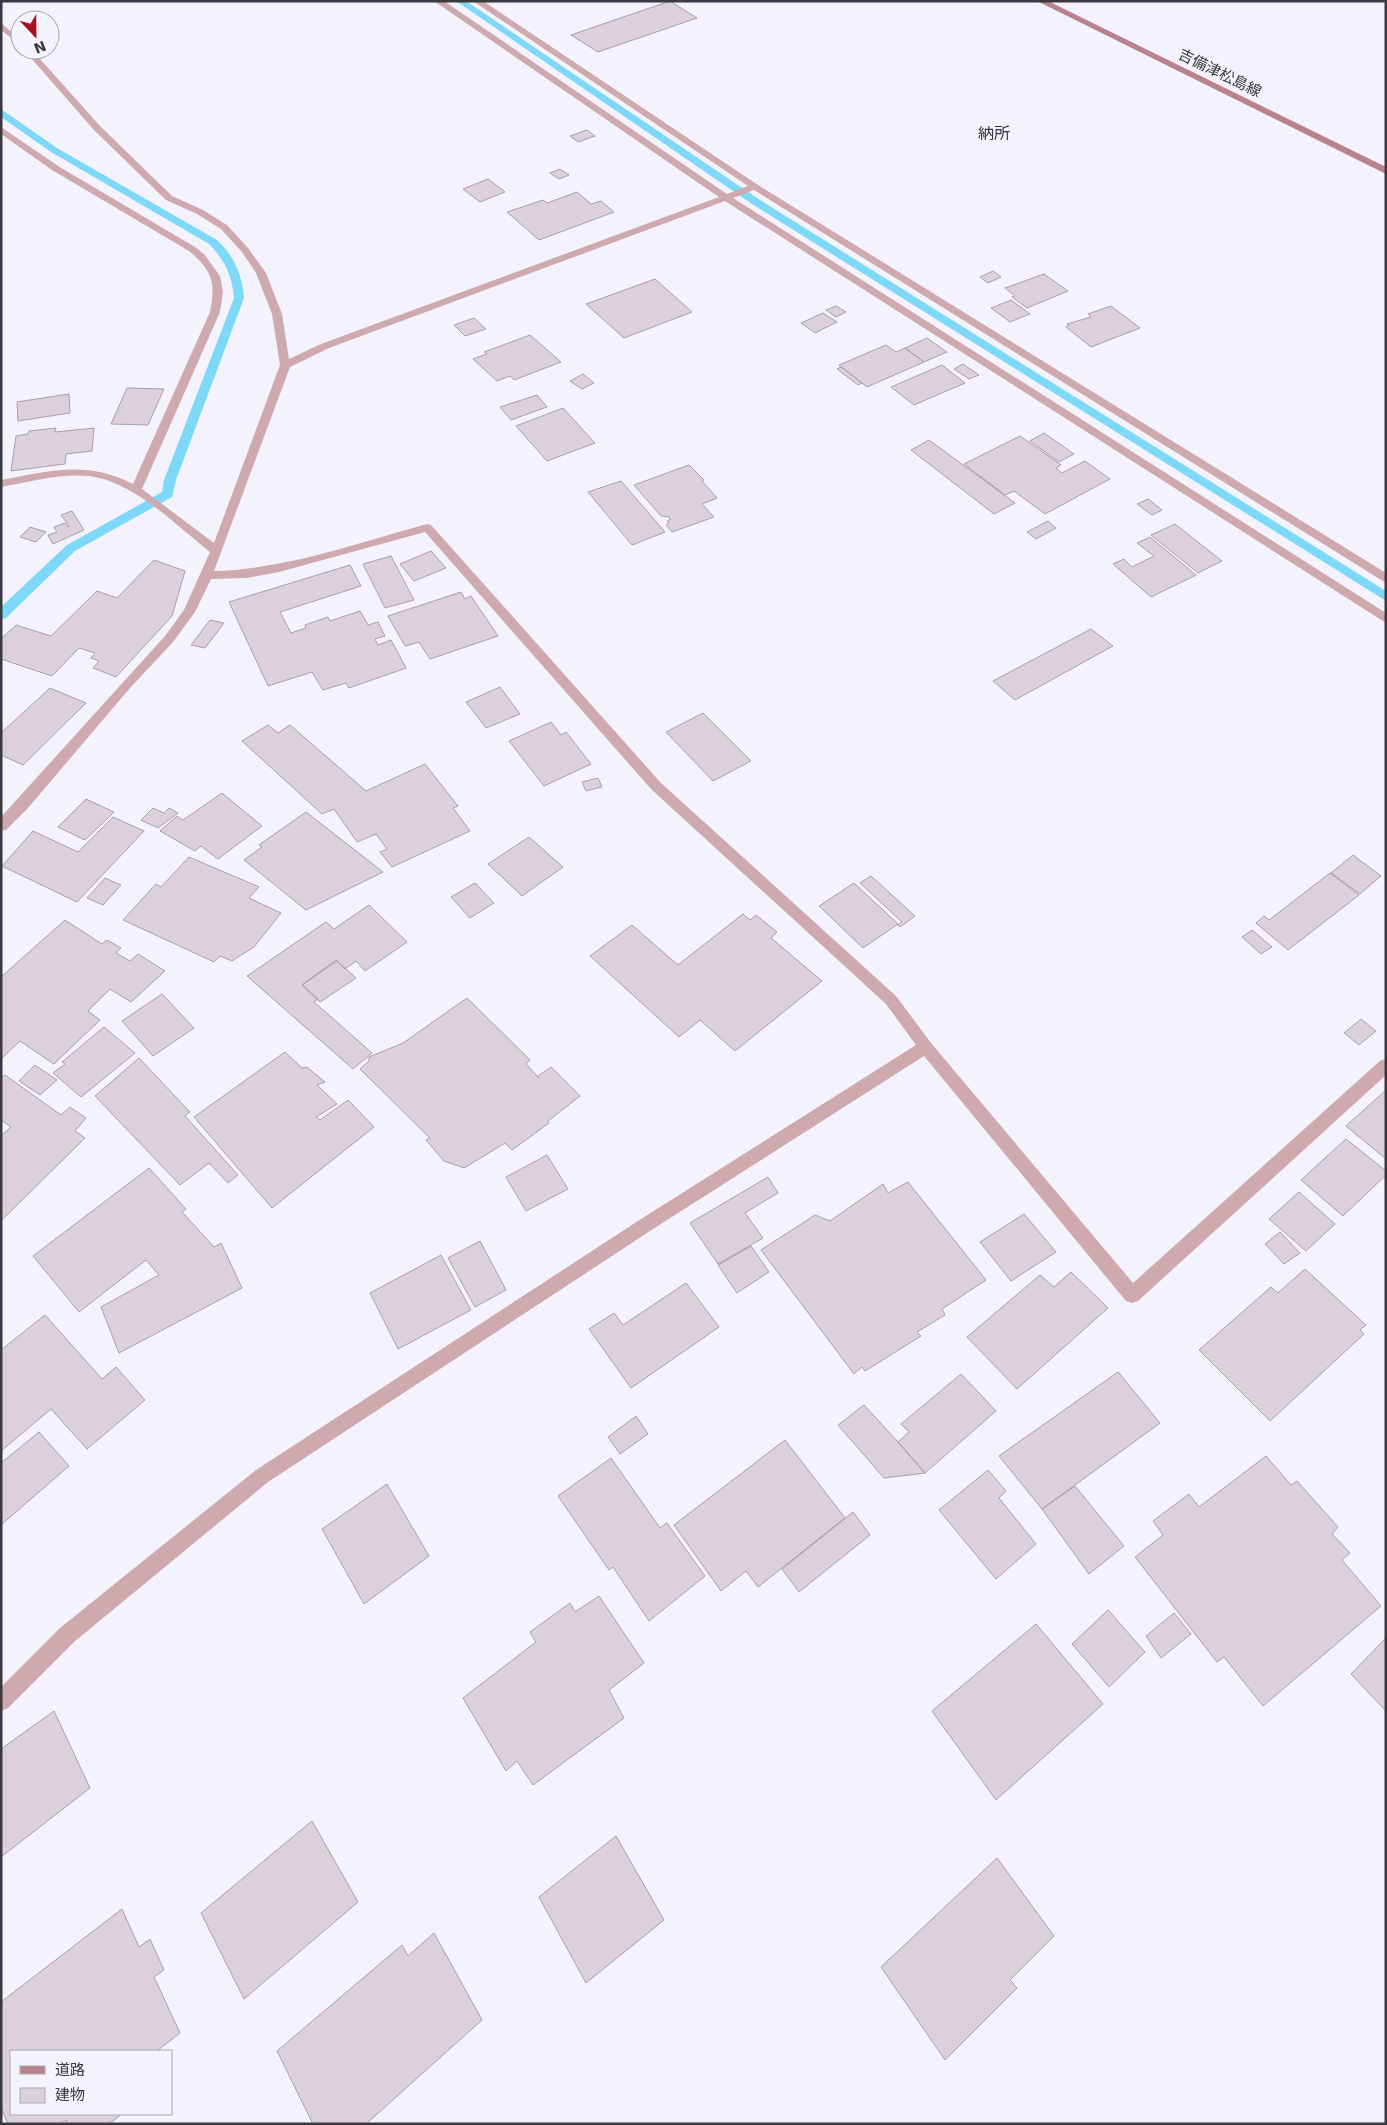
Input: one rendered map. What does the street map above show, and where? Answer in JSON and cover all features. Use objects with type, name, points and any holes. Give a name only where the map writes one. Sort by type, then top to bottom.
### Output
[{"type":"main road","name":"吉備津松島線","points":[[1041,1],[1386,171]]},
{"type":"street","points":[[438,1],[727,198],[1386,620]]},
{"type":"street","points":[[477,1],[755,187],[1386,578]]},
{"type":"street","points":[[1,826],[23,804],[126,685],[169,639],[189,612],[216,551],[285,365],[276,314],[261,273],[245,250],[224,227],[200,212],[168,198],[97,128],[37,60]]},
{"type":"street","points":[[1,130],[55,168],[192,249],[214,269],[219,294],[215,312],[139,492]]},
{"type":"street","points":[[285,365],[325,346],[755,187]]},
{"type":"street","points":[[1,484],[66,472],[99,474],[124,482],[216,551]]},
{"type":"street","points":[[207,574],[247,574],[280,568],[427,528],[656,786],[891,1000],[926,1047],[1132,1295],[1386,1065]]},
{"type":"street","points":[[1,1701],[67,1635],[262,1476],[639,1230],[926,1047]]},
{"type":"building","points":[[670,1],[697,18],[598,52],[571,35]]},
{"type":"building","points":[[587,130],[595,136],[578,142],[570,136]]},
{"type":"building","points":[[560,169],[569,175],[559,179],[550,173]]},
{"type":"building","points":[[488,179],[505,192],[480,202],[463,189]]},
{"type":"building","points":[[577,192],[591,204],[601,201],[614,212],[539,240],[507,212],[543,200],[547,203]]},
{"type":"building","points":[[993,271],[1001,277],[988,283],[980,277]]},
{"type":"building","points":[[1044,274],[1068,291],[1027,308],[1012,297],[1015,296],[1005,288]]},
{"type":"building","points":[[655,279],[692,312],[624,338],[586,304]]},
{"type":"building","points":[[1011,300],[1030,314],[1010,322],[991,308]]},
{"type":"building","points":[[836,306],[846,312],[836,317],[826,310]]},
{"type":"building","points":[[1111,306],[1140,328],[1091,347],[1066,327],[1069,325],[1067,324],[1091,317],[1088,314]]},
{"type":"building","points":[[823,313],[837,322],[815,333],[801,323]]},
{"type":"building","points":[[474,318],[486,329],[465,336],[454,325]]},
{"type":"building","points":[[530,335],[561,362],[514,380],[510,376],[497,381],[473,359],[487,354],[484,352]]},
{"type":"building","points":[[927,338],[947,352],[924,362],[905,348]]},
{"type":"building","points":[[886,345],[896,352],[905,348],[924,362],[867,387],[839,365]]},
{"type":"building","points":[[963,364],[979,375],[969,379],[954,369]]},
{"type":"building","points":[[942,365],[965,383],[914,405],[891,387]]},
{"type":"building","points":[[841,367],[862,383],[858,385],[837,369]]},
{"type":"building","points":[[583,374],[594,383],[582,389],[570,381]]},
{"type":"building","points":[[127,388],[164,389],[148,425],[111,424]]},
{"type":"building","points":[[69,394],[70,413],[18,421],[17,402]]},
{"type":"building","points":[[537,395],[547,407],[511,420],[500,407]]},
{"type":"building","points":[[563,408],[595,443],[547,461],[516,426]]},
{"type":"building","points":[[56,428],[55,432],[94,428],[92,451],[66,454],[65,464],[11,471],[16,436],[28,434],[29,431]]},
{"type":"building","points":[[1044,433],[1074,454],[1059,462],[1030,441]]},
{"type":"building","points":[[1020,436],[1061,465],[1056,468],[1062,473],[1085,461],[1110,479],[1045,514],[1014,491],[1005,495],[964,464]]},
{"type":"building","points":[[929,440],[1015,503],[994,514],[911,450]]},
{"type":"building","points":[[689,465],[704,480],[702,481],[717,498],[702,504],[714,517],[672,532],[666,525],[669,523],[667,521],[671,519],[661,516],[634,485]]},
{"type":"building","points":[[621,481],[665,532],[632,545],[588,492]]},
{"type":"building","points":[[1148,499],[1162,510],[1152,515],[1137,504]]},
{"type":"building","points":[[72,511],[84,530],[53,544],[48,535],[57,532],[54,527],[65,523],[69,526],[61,515]]},
{"type":"building","points":[[1048,521],[1056,528],[1036,539],[1027,532]]},
{"type":"building","points":[[1175,524],[1222,561],[1198,573],[1151,535]]},
{"type":"building","points":[[30,527],[46,532],[36,542],[20,537]]},
{"type":"building","points":[[1150,537],[1196,575],[1151,597],[1113,564],[1124,559],[1132,567],[1154,556],[1137,543]]},
{"type":"building","points":[[431,551],[446,568],[414,581],[400,564]]},
{"type":"building","points":[[391,556],[414,600],[385,608],[363,564]]},
{"type":"building","points":[[154,560],[185,571],[172,616],[116,677],[93,668],[99,661],[91,658],[95,653],[79,648],[52,676],[1,659],[1,639],[16,625],[51,636],[97,591],[117,598]]},
{"type":"building","points":[[350,565],[361,586],[280,612],[291,633],[306,628],[305,625],[328,617],[330,621],[360,611],[368,625],[378,622],[385,636],[375,639],[378,645],[391,640],[406,668],[349,688],[346,683],[323,690],[312,672],[268,686],[229,602]]},
{"type":"building","points":[[461,592],[465,599],[471,596],[498,636],[430,659],[419,642],[405,646],[388,616]]},
{"type":"building","points":[[210,620],[224,623],[205,648],[191,645]]},
{"type":"building","points":[[1091,629],[1113,646],[1015,700],[993,681]]},
{"type":"building","points":[[500,687],[520,714],[486,728],[466,702]]},
{"type":"building","points":[[50,688],[86,703],[23,765],[1,755],[1,733]]},
{"type":"building","points":[[703,713],[751,761],[713,781],[666,732]]},
{"type":"building","points":[[551,722],[561,735],[566,732],[591,764],[544,786],[509,741]]},
{"type":"building","points":[[268,725],[278,733],[290,725],[366,791],[425,764],[458,806],[453,808],[470,831],[392,867],[380,852],[387,849],[376,834],[357,842],[334,809],[322,814],[242,741]]},
{"type":"building","points":[[598,778],[602,787],[586,791],[582,782]]},
{"type":"building","points":[[222,793],[262,826],[218,859],[201,846],[195,851],[160,831],[177,816],[183,820]]},
{"type":"building","points":[[86,799],[114,812],[85,840],[58,827]]},
{"type":"building","points":[[153,808],[164,813],[169,808],[178,813],[158,828],[141,820]]},
{"type":"building","points":[[306,812],[383,872],[306,910],[244,860],[262,847],[259,845]]},
{"type":"building","points":[[113,817],[144,831],[77,902],[2,866],[33,831],[78,852]]},
{"type":"building","points":[[529,837],[563,867],[522,896],[488,864]]},
{"type":"building","points":[[1353,855],[1381,876],[1360,894],[1331,873]]},
{"type":"building","points":[[189,857],[259,887],[249,898],[281,913],[254,947],[232,961],[220,956],[214,962],[123,920],[156,884],[161,887]]},
{"type":"building","points":[[1330,873],[1359,895],[1288,950],[1256,923],[1264,916],[1269,920]]},
{"type":"building","points":[[871,876],[915,916],[900,927],[898,925],[902,922],[860,883]]},
{"type":"building","points":[[105,878],[121,885],[103,905],[87,898]]},
{"type":"building","points":[[475,883],[494,903],[470,918],[451,897]]},
{"type":"building","points":[[854,883],[898,924],[863,948],[819,906]]},
{"type":"building","points":[[369,905],[407,942],[365,971],[356,961],[345,969],[336,960],[302,985],[318,999],[314,1002],[372,1053],[353,1069],[247,976],[326,922],[334,929]]},
{"type":"building","points":[[743,914],[750,920],[756,915],[777,932],[771,938],[822,981],[735,1051],[700,1020],[679,1037],[590,956],[632,925],[678,965]]},
{"type":"building","points":[[65,920],[102,944],[107,940],[121,948],[116,953],[130,961],[138,954],[165,971],[131,1002],[110,989],[88,1011],[100,1020],[54,1064],[20,1041],[1,1059],[1,977]]},
{"type":"building","points":[[1252,930],[1272,947],[1261,954],[1242,937]]},
{"type":"building","points":[[337,961],[356,978],[320,1002],[302,985]]},
{"type":"building","points":[[162,994],[194,1028],[153,1056],[122,1021]]},
{"type":"building","points":[[467,998],[530,1060],[526,1064],[539,1078],[538,1076],[551,1067],[580,1096],[548,1121],[549,1123],[512,1150],[505,1143],[464,1168],[444,1161],[426,1140],[430,1138],[360,1069],[369,1061],[369,1057],[403,1043]]},
{"type":"building","points":[[1361,1019],[1376,1031],[1359,1045],[1344,1033]]},
{"type":"building","points":[[104,1027],[135,1053],[81,1097],[53,1073],[65,1064],[62,1062]]},
{"type":"building","points":[[285,1052],[302,1068],[307,1067],[325,1082],[317,1085],[337,1104],[316,1117],[320,1120],[348,1100],[374,1127],[272,1208],[194,1117]]},
{"type":"building","points":[[139,1058],[190,1112],[185,1116],[238,1175],[228,1183],[209,1163],[180,1185],[95,1096]]},
{"type":"building","points":[[35,1065],[57,1080],[40,1095],[19,1081]]},
{"type":"building","points":[[5,1075],[61,1115],[70,1107],[86,1118],[75,1131],[85,1138],[3,1219],[1,1218],[1,1136],[11,1127],[1,1120],[1,1078]]},
{"type":"building","points":[[1386,1090],[1386,1159],[1346,1126]]},
{"type":"building","points":[[1346,1139],[1386,1171],[1386,1175],[1343,1216],[1301,1180]]},
{"type":"building","points":[[547,1155],[568,1189],[526,1211],[506,1177]]},
{"type":"building","points":[[149,1168],[186,1209],[182,1212],[214,1247],[221,1243],[242,1288],[119,1353],[101,1307],[159,1275],[146,1260],[79,1312],[33,1256]]},
{"type":"building","points":[[768,1177],[778,1193],[745,1213],[763,1238],[718,1264],[690,1223]]},
{"type":"building","points":[[908,1182],[986,1280],[942,1309],[945,1315],[917,1332],[921,1336],[865,1371],[862,1367],[854,1374],[761,1250],[815,1215],[830,1221],[883,1184],[888,1193]]},
{"type":"building","points":[[1299,1192],[1335,1224],[1306,1251],[1269,1219]]},
{"type":"building","points":[[1024,1214],[1056,1252],[1011,1281],[980,1242]]},
{"type":"building","points":[[1280,1232],[1300,1253],[1284,1264],[1265,1244]]},
{"type":"building","points":[[480,1241],[506,1290],[475,1307],[448,1258]]},
{"type":"building","points":[[751,1246],[769,1272],[737,1293],[718,1265]]},
{"type":"building","points":[[441,1255],[471,1310],[398,1349],[370,1293]]},
{"type":"building","points":[[1305,1269],[1366,1325],[1360,1330],[1364,1334],[1270,1421],[1199,1350],[1271,1287],[1278,1293]]},
{"type":"building","points":[[1071,1272],[1108,1308],[1017,1389],[967,1337],[1040,1275],[1054,1287]]},
{"type":"building","points":[[686,1283],[719,1327],[631,1388],[589,1329],[614,1313],[623,1325]]},
{"type":"building","points":[[45,1315],[102,1379],[116,1367],[145,1400],[87,1449],[51,1409],[1,1451],[1,1350]]},
{"type":"building","points":[[1118,1372],[1160,1423],[1042,1509],[999,1456]]},
{"type":"building","points":[[961,1374],[996,1411],[925,1473],[898,1442],[909,1432],[901,1424]]},
{"type":"building","points":[[864,1405],[925,1473],[884,1478],[838,1425]]},
{"type":"building","points":[[636,1416],[648,1434],[620,1454],[608,1437]]},
{"type":"building","points":[[39,1432],[69,1466],[1,1525],[1,1463]]},
{"type":"building","points":[[785,1440],[845,1518],[758,1587],[746,1571],[721,1591],[674,1525]]},
{"type":"building","points":[[1266,1456],[1291,1485],[1297,1481],[1338,1527],[1332,1534],[1350,1553],[1342,1560],[1381,1606],[1263,1706],[1224,1657],[1217,1662],[1135,1557],[1163,1535],[1153,1521],[1189,1494],[1199,1507]]},
{"type":"building","points":[[611,1458],[660,1528],[667,1523],[705,1576],[649,1621],[613,1567],[609,1570],[558,1496]]},
{"type":"building","points":[[988,1470],[1006,1491],[999,1498],[1036,1544],[996,1579],[939,1510]]},
{"type":"building","points":[[387,1484],[429,1556],[364,1604],[322,1529]]},
{"type":"building","points":[[1075,1486],[1124,1546],[1089,1574],[1042,1509]]},
{"type":"building","points":[[853,1512],[870,1535],[799,1592],[782,1569]]},
{"type":"building","points":[[599,1596],[644,1663],[609,1690],[624,1718],[533,1785],[517,1761],[506,1771],[463,1698],[536,1642],[530,1632],[570,1603],[575,1612]]},
{"type":"building","points":[[1108,1610],[1145,1652],[1109,1687],[1072,1644]]},
{"type":"building","points":[[1174,1613],[1191,1634],[1161,1658],[1146,1636]]},
{"type":"building","points":[[1036,1624],[1103,1704],[996,1800],[932,1711]]},
{"type":"building","points":[[1386,1638],[1386,1711],[1351,1674]]},
{"type":"building","points":[[54,1711],[90,1788],[1,1857],[1,1749]]},
{"type":"building","points":[[312,1821],[358,1902],[244,1999],[201,1913]]},
{"type":"building","points":[[616,1836],[664,1920],[586,1983],[539,1897]]},
{"type":"building","points":[[997,1858],[1054,1936],[1010,1980],[1017,1988],[945,2060],[881,1967]]},
{"type":"building","points":[[122,1909],[139,1947],[150,1939],[164,1970],[154,1977],[180,2033],[158,2050],[10,2050],[10,2115],[121,2115],[109,2124],[67,2124],[66,2120],[61,2124],[8,2124],[1,2108],[1,2002]]},
{"type":"building","points":[[434,1933],[482,2020],[366,2124],[313,2124],[277,2051],[402,1945],[408,1956]]},
{"type":"waterway","points":[[460,1],[756,202],[1386,597]]},
{"type":"waterway","points":[[1,112],[54,150],[213,242],[229,260],[237,281],[239,298],[170,480],[168,494],[71,548],[1,615]]},
{"type":"district","name":"納所","points":[[994,133]]}]
